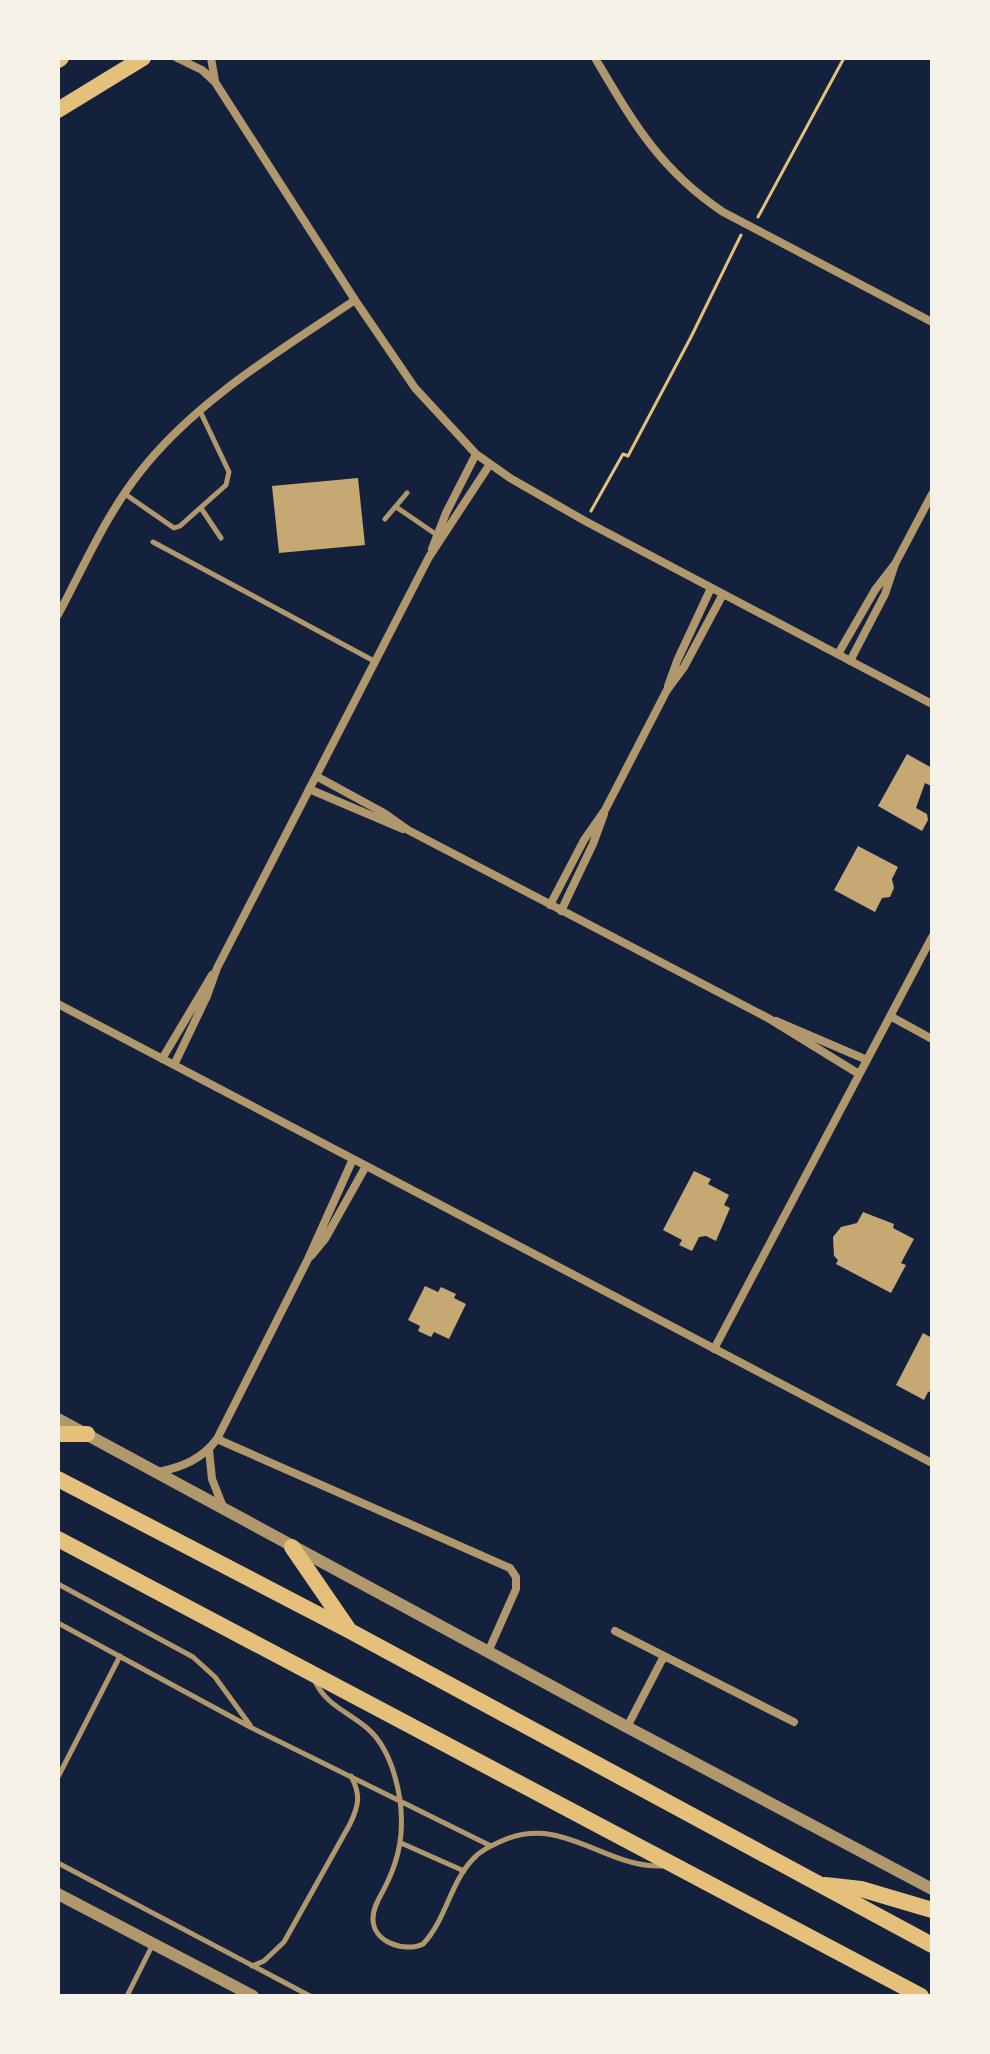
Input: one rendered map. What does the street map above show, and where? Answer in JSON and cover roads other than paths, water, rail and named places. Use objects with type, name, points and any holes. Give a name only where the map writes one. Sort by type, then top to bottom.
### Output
[{"type":"main road","points":[[58,110],[143,58]]},
{"type":"main road","points":[[58,1434],[87,1434]]},
{"type":"main road","points":[[58,1479],[350,1631],[932,1945]]},
{"type":"main road","points":[[58,1539],[921,1996]]},
{"type":"main road","points":[[292,1547],[350,1631]]},
{"type":"main road","points":[[818,1884],[861,1889],[932,1910]]},
{"type":"street","points":[[177,58],[202,70],[215,82],[415,388],[476,454],[585,521],[932,704]]},
{"type":"street","points":[[211,58],[215,82]]},
{"type":"street","points":[[595,58],[632,120],[663,162],[701,197],[749,226],[932,322]]},
{"type":"street","points":[[58,615],[124,494],[159,449],[200,409],[355,300]]},
{"type":"street","points":[[429,557],[476,454]]},
{"type":"street","points":[[174,1065],[217,968],[429,557],[490,464]]},
{"type":"street","points":[[850,661],[932,494]]},
{"type":"street","points":[[838,654],[875,590],[895,564]]},
{"type":"street","points":[[550,905],[584,840],[605,810],[667,690],[711,588]]},
{"type":"street","points":[[667,690],[684,667],[723,594]]},
{"type":"street","points":[[316,776],[384,813],[408,830],[768,1018],[859,1074]]},
{"type":"street","points":[[309,789],[387,824],[408,830]]},
{"type":"street","points":[[561,911],[593,844],[605,810]]},
{"type":"street","points":[[714,1349],[932,937]]},
{"type":"street","points":[[162,1059],[199,992],[217,968]]},
{"type":"street","points":[[58,1004],[932,1463]]},
{"type":"street","points":[[890,1016],[932,1039]]},
{"type":"street","points":[[768,1018],[813,1034],[867,1060]]},
{"type":"street","points":[[158,1472],[186,1465],[209,1450],[217,1439],[308,1259],[353,1159]]},
{"type":"street","points":[[308,1259],[325,1239],[366,1166]]},
{"type":"street","points":[[58,1419],[932,1889]]},
{"type":"street","points":[[217,1439],[510,1568],[516,1577],[516,1589],[488,1652]]},
{"type":"street","points":[[209,1450],[212,1479],[223,1507]]},
{"type":"street","points":[[615,1631],[794,1722]]},
{"type":"street","points":[[627,1727],[664,1656]]},
{"type":"street","points":[[58,1894],[253,1996]]},
{"type":"lane","points":[[124,494],[171,528],[180,526],[226,485],[228,468],[200,409]]},
{"type":"lane","points":[[385,519],[407,493]]},
{"type":"lane","points":[[396,507],[437,535]]},
{"type":"lane","points":[[201,508],[221,538]]},
{"type":"lane","points":[[153,542],[375,662]]},
{"type":"lane","points":[[58,1584],[193,1657],[215,1677],[252,1728]]},
{"type":"lane","points":[[58,1623],[252,1728],[491,1846]]},
{"type":"lane","points":[[58,1777],[120,1656]]},
{"type":"lane","points":[[312,1674],[327,1700],[367,1728],[379,1742],[391,1767],[400,1799],[401,1843],[395,1866],[373,1918],[380,1936],[396,1945],[417,1947],[428,1938],[476,1855],[525,1834],[559,1835],[622,1860],[648,1865],[674,1865]]},
{"type":"lane","points":[[252,1966],[264,1961],[284,1942],[350,1824],[359,1804],[358,1789],[350,1775]]},
{"type":"lane","points":[[401,1843],[464,1871]]},
{"type":"lane","points":[[58,1863],[310,1996]]},
{"type":"lane","points":[[127,1996],[153,1944]]}]
